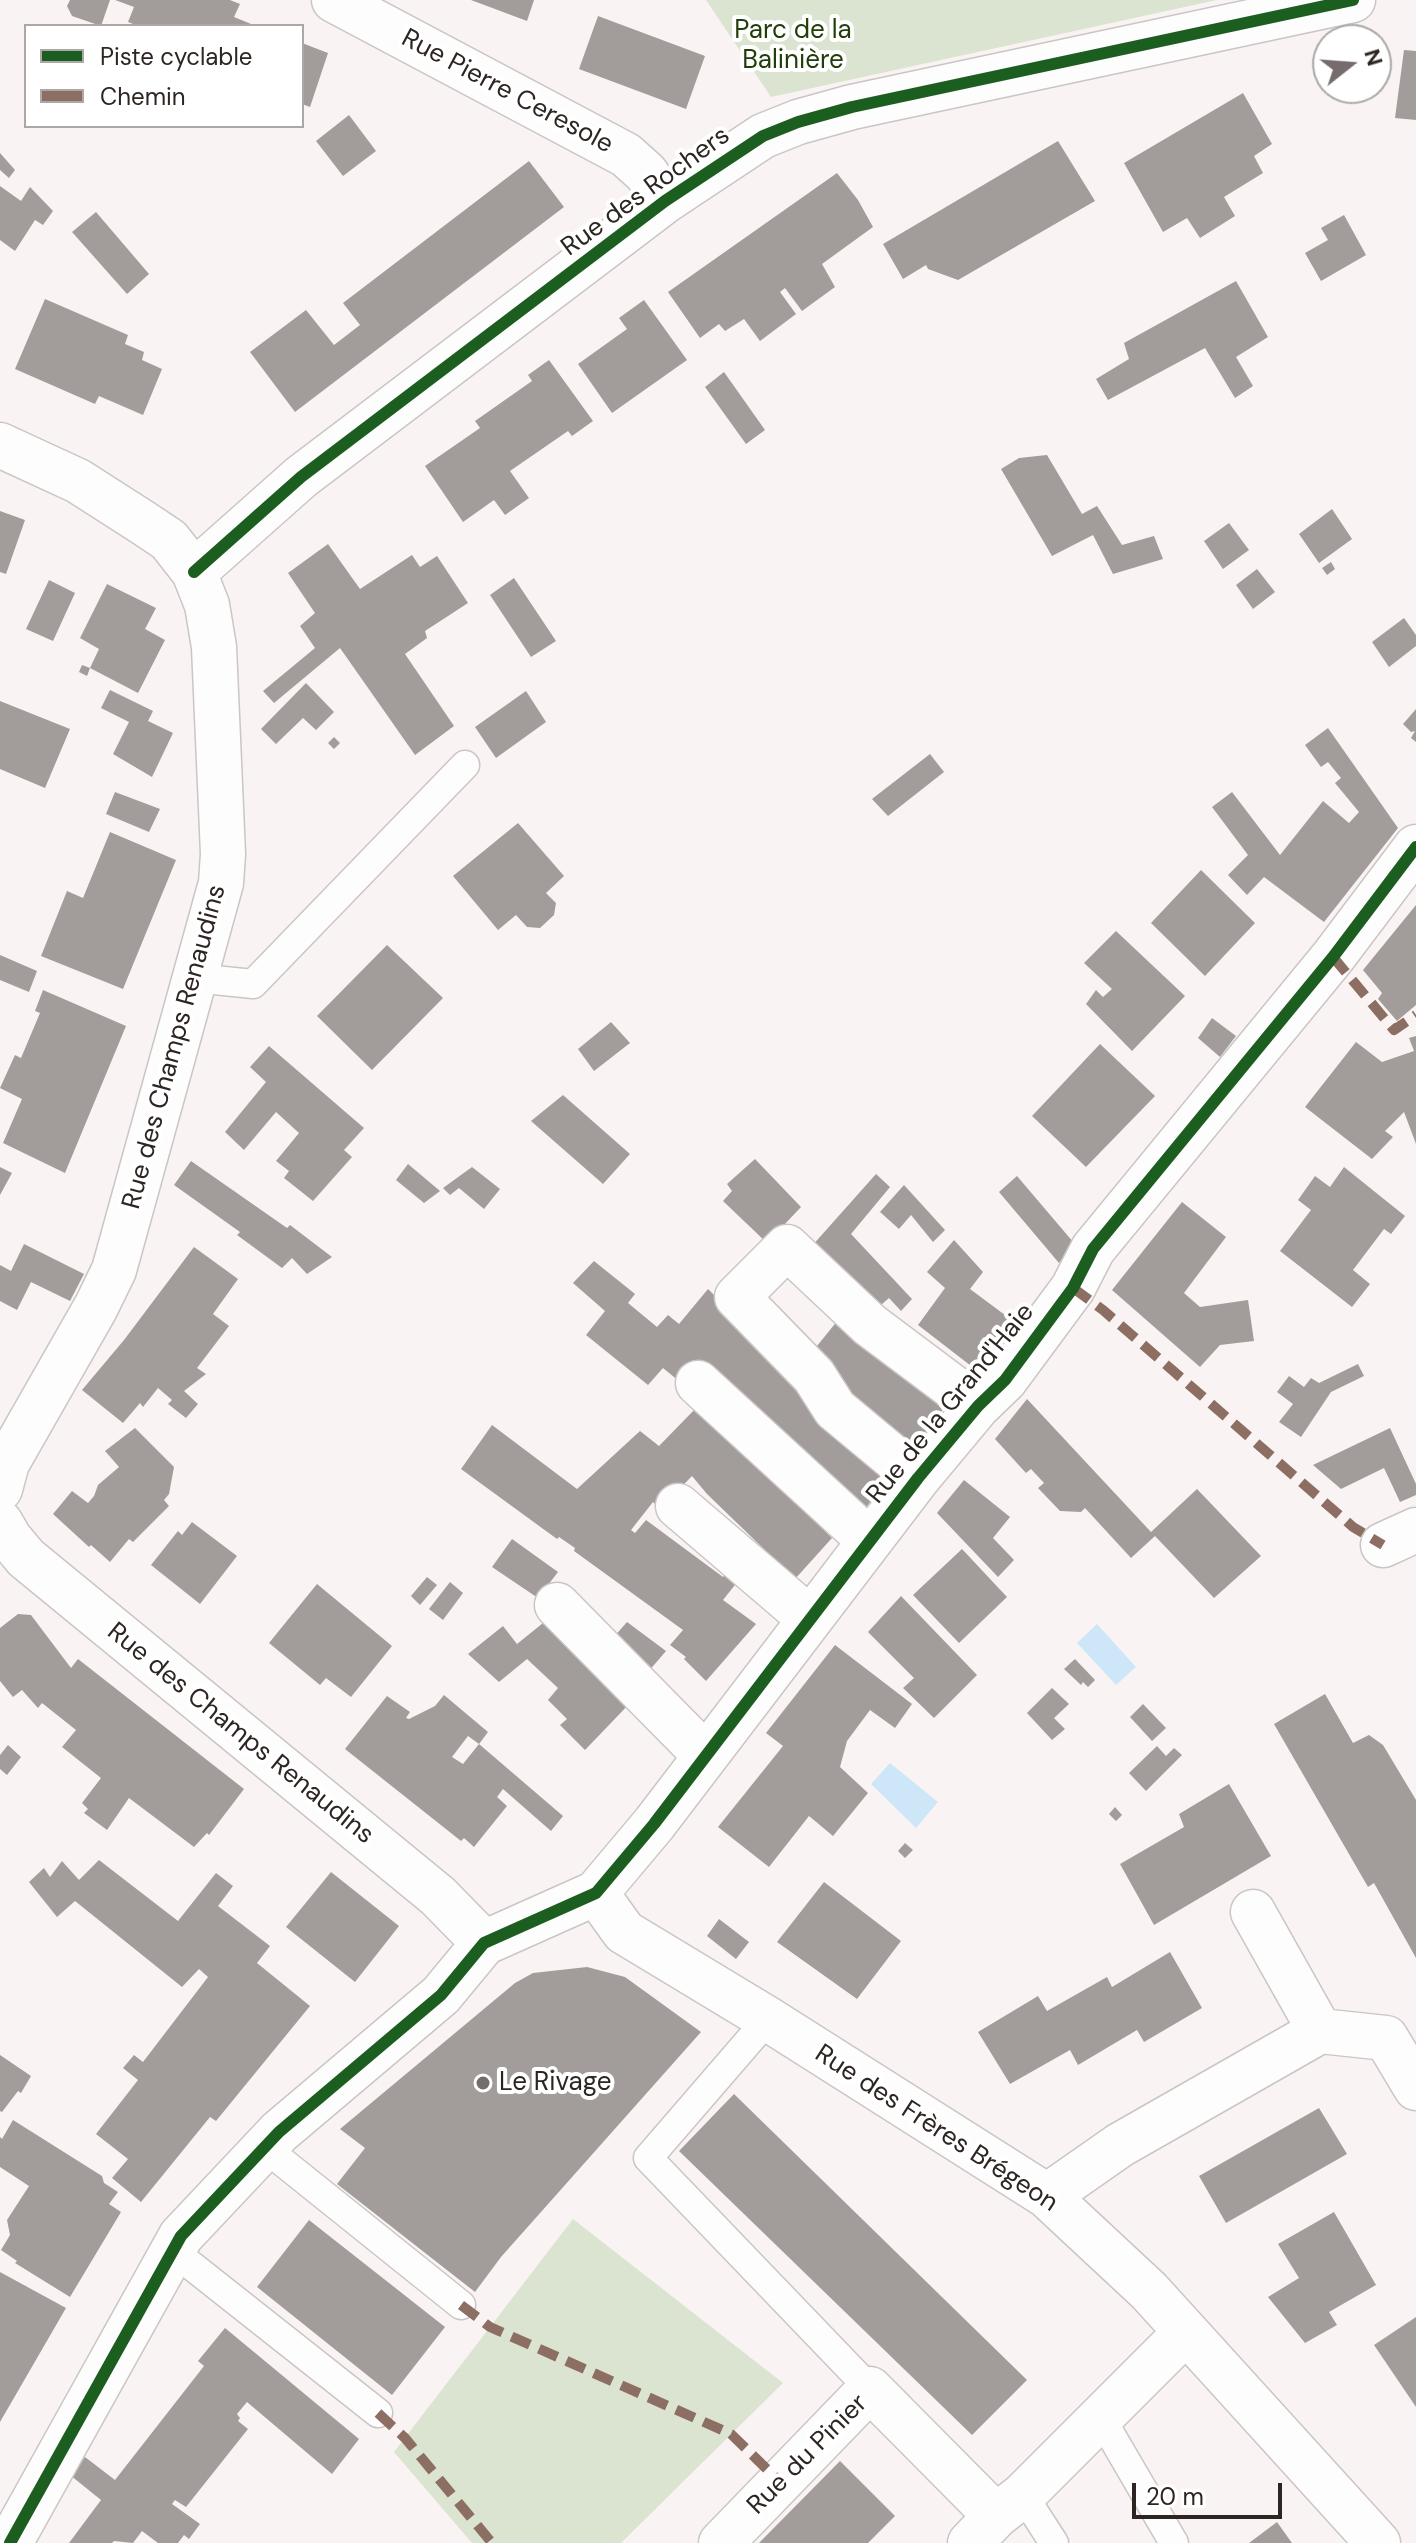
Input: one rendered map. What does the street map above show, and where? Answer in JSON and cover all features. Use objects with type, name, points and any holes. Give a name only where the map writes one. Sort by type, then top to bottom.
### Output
[{"type":"street","name":"Rue Pierre Ceresole","points":[[334,0],[626,155],[646,173],[665,201]]},
{"type":"street","name":"Rue des Rochers","points":[[194,572],[301,477],[665,201],[763,136],[798,122],[852,107],[1353,0]]},
{"type":"street","name":"Rue des Champs Renaudins","points":[[0,445],[78,481],[142,522],[169,540],[194,572],[207,605],[214,647],[223,854],[221,883],[114,1270],[7,1463],[0,1489]]},
{"type":"street","name":"Rue de la Grand'Haie","points":[[484,1943],[596,1893],[654,1824],[918,1478],[978,1406],[1005,1380],[1073,1288],[1093,1249],[1413,858]]},
{"type":"street","name":"Rue de la Grand'Haie","points":[[918,1478],[835,1409],[814,1376],[737,1297],[787,1247],[870,1325],[978,1406]]},
{"type":"street","name":"Rue de la Grand'Haie","points":[[698,1383],[869,1540]]},
{"type":"street","points":[[678,1506],[809,1618]]},
{"type":"street","name":"Rue des Champs Renaudins","points":[[0,1522],[26,1558],[438,1896],[484,1943]]},
{"type":"street","points":[[557,1605],[705,1755]]},
{"type":"street","name":"Rue des Frères Brégeon","points":[[596,1893],[624,1932],[768,2019],[1047,2196],[1149,2291],[1378,2543]]},
{"type":"street","points":[[1253,1912],[1320,2031]]},
{"type":"street","points":[[10,2543],[181,2236],[264,2147],[441,1995],[484,1943]]},
{"type":"street","points":[[1047,2196],[1120,2145],[1320,2031],[1386,2038],[1416,2088]]},
{"type":"street","points":[[996,2518],[1186,2332]]},
{"type":"street","name":"Rue du Pinier","points":[[721,2543],[870,2389],[996,2518]]},
{"type":"lane","points":[[195,978],[253,984],[465,765]]},
{"type":"lane","points":[[768,2019],[648,2158],[870,2389]]},
{"type":"lane","points":[[264,2147],[461,2305]]},
{"type":"lane","points":[[173,2251],[378,2413]]},
{"type":"lane","points":[[1101,2418],[1174,2543]]},
{"type":"lane","points":[[996,2518],[1054,2543]]},
{"type":"green space","name":"Parc de la Balinière","points":[[706,0],[1217,0],[771,97]]},
{"type":"green space","points":[[573,2219],[783,2383],[621,2543],[472,2543],[394,2452]]},
{"type":"water","points":[[1097,1624],[1136,1667],[1116,1685],[1077,1643]]},
{"type":"water","points":[[890,1763],[938,1802],[916,1828],[871,1784]]},
{"type":"building","points":[[70,0],[110,0],[102,24],[72,16],[67,6]]},
{"type":"building","points":[[115,0],[230,0],[240,4],[234,17],[251,24],[133,24],[128,22],[134,7]]},
{"type":"building","points":[[471,0],[534,0],[527,21]]},
{"type":"building","points":[[598,16],[705,56],[686,109],[579,69]]},
{"type":"building","points":[[304,44],[328,53],[310,107],[304,105]]},
{"type":"building","points":[[1404,50],[1416,51],[1416,120],[1395,118]]},
{"type":"building","points":[[1243,93],[1272,144],[1254,156],[1263,173],[1224,197],[1235,216],[1200,238],[1187,218],[1163,232],[1124,163]]},
{"type":"building","points":[[349,115],[376,151],[343,176],[316,141]]},
{"type":"building","points":[[1058,141],[1095,201],[958,280],[928,269],[926,265],[903,279],[883,244]]},
{"type":"building","points":[[0,153],[15,170],[9,178],[0,170]]},
{"type":"building","points":[[529,161],[564,207],[295,412],[250,352],[306,310],[334,345],[360,325],[343,303]]},
{"type":"building","points":[[837,173],[858,200],[873,227],[822,264],[835,287],[802,311],[785,288],[780,292],[796,314],[760,341],[744,319],[725,331],[719,324],[700,338],[668,292]]},
{"type":"building","points":[[0,186],[21,201],[30,187],[53,211],[43,225],[35,220],[15,251],[0,240]]},
{"type":"building","points":[[96,212],[149,274],[127,294],[72,232]]},
{"type":"building","points":[[1344,215],[1366,255],[1321,281],[1305,253],[1328,240],[1321,228]]},
{"type":"building","points":[[1236,281],[1268,337],[1236,357],[1253,386],[1235,398],[1205,348],[1108,400],[1096,379],[1129,359],[1124,343]]},
{"type":"building","points":[[45,299],[128,335],[125,344],[144,352],[142,360],[162,369],[143,415],[99,396],[95,404],[15,369]]},
{"type":"building","points":[[644,300],[687,360],[612,413],[578,364],[627,329],[619,318]]},
{"type":"building","points":[[549,360],[593,421],[572,436],[568,431],[510,471],[529,498],[505,515],[494,500],[463,522],[425,466],[480,428],[475,421],[532,381],[528,375]]},
{"type":"building","points":[[724,372],[765,430],[746,444],[705,387]]},
{"type":"building","points":[[1047,455],[1082,514],[1097,506],[1122,545],[1154,536],[1163,559],[1113,574],[1093,535],[1052,556],[1001,469],[1019,458]]},
{"type":"building","points":[[1332,509],[1352,539],[1319,563],[1299,534]]},
{"type":"building","points":[[0,511],[25,520],[6,574],[0,572]]},
{"type":"building","points":[[1229,523],[1249,550],[1223,569],[1204,541]]},
{"type":"building","points":[[328,544],[360,589],[412,555],[420,567],[437,556],[468,603],[425,631],[427,638],[405,654],[454,726],[415,755],[340,648],[274,703],[263,691],[315,648],[300,626],[315,613],[288,573]]},
{"type":"building","points":[[1331,562],[1335,569],[1327,575],[1322,568]]},
{"type":"building","points":[[1257,569],[1275,592],[1253,609],[1236,585]]},
{"type":"building","points":[[514,578],[556,641],[531,657],[490,595]]},
{"type":"building","points":[[49,580],[75,593],[53,641],[26,629]]},
{"type":"building","points":[[107,584],[156,608],[145,629],[165,640],[138,693],[90,668],[99,649],[80,638]]},
{"type":"building","points":[[1404,618],[1416,635],[1416,646],[1389,667],[1372,642]]},
{"type":"building","points":[[82,665],[90,668],[87,676],[79,672]]},
{"type":"building","points":[[306,683],[334,712],[316,730],[303,718],[276,744],[261,729]]},
{"type":"building","points":[[110,690],[153,711],[148,721],[173,733],[152,777],[113,754],[129,722],[101,708]]},
{"type":"building","points":[[526,691],[546,722],[496,758],[475,727]]},
{"type":"building","points":[[0,701],[70,729],[45,788],[0,769]]},
{"type":"building","points":[[1416,709],[1416,742],[1411,738],[1415,731],[1411,732],[1403,724]]},
{"type":"building","points":[[1328,728],[1398,828],[1324,922],[1264,877],[1247,895],[1228,875],[1248,855],[1212,807],[1232,792],[1280,855],[1323,801],[1349,823],[1359,812],[1335,783],[1341,778],[1328,762],[1321,767],[1305,745]]},
{"type":"building","points":[[334,737],[340,743],[334,749],[328,743]]},
{"type":"building","points":[[930,754],[944,772],[888,816],[872,799]]},
{"type":"building","points":[[115,792],[160,809],[149,832],[106,814]]},
{"type":"building","points":[[518,823],[564,876],[546,893],[556,903],[554,915],[540,928],[527,927],[516,915],[498,930],[453,876]]},
{"type":"building","points":[[110,832],[176,860],[123,989],[41,956],[67,891],[83,898]]},
{"type":"building","points":[[1201,870],[1255,923],[1205,976],[1151,923]]},
{"type":"building","points":[[1416,905],[1416,1005],[1397,1021],[1378,999],[1382,993],[1363,970]]},
{"type":"building","points":[[1116,931],[1185,996],[1132,1051],[1086,1004],[1096,990],[1103,997],[1112,989],[1084,963]]},
{"type":"building","points":[[387,945],[443,998],[372,1070],[317,1016]]},
{"type":"building","points":[[0,955],[37,971],[29,992],[0,980]]},
{"type":"building","points":[[43,990],[126,1026],[65,1173],[3,1143],[22,1099],[0,1088],[15,1055],[21,1058],[40,1013],[35,1011]]},
{"type":"building","points":[[1212,1018],[1236,1036],[1220,1057],[1198,1038]]},
{"type":"building","points":[[611,1022],[630,1043],[594,1071],[578,1049]]},
{"type":"building","points":[[1416,1036],[1416,1144],[1404,1112],[1385,1131],[1393,1137],[1372,1159],[1305,1107],[1356,1042],[1382,1062],[1414,1051],[1409,1038]]},
{"type":"building","points":[[1100,1044],[1155,1096],[1086,1167],[1032,1116]]},
{"type":"building","points":[[269,1046],[364,1128],[344,1150],[352,1157],[313,1201],[284,1178],[289,1171],[276,1161],[299,1133],[276,1112],[244,1150],[225,1132],[266,1082],[250,1067]]},
{"type":"building","points":[[563,1095],[630,1154],[603,1184],[531,1121]]},
{"type":"building","points":[[755,1159],[801,1207],[767,1243],[723,1201],[732,1191],[727,1184]]},
{"type":"building","points":[[191,1161],[287,1228],[290,1225],[332,1257],[307,1274],[292,1258],[282,1268],[237,1235],[240,1232],[174,1185]]},
{"type":"building","points":[[408,1164],[440,1191],[424,1203],[396,1180]]},
{"type":"building","points":[[0,1167],[12,1173],[0,1195]]},
{"type":"building","points":[[472,1167],[500,1189],[484,1209],[459,1188],[450,1195],[443,1188]]},
{"type":"building","points":[[1344,1167],[1405,1216],[1391,1234],[1384,1229],[1353,1270],[1370,1284],[1352,1307],[1280,1251],[1311,1210],[1298,1200],[1315,1176],[1330,1187]]},
{"type":"building","points":[[876,1174],[890,1187],[851,1234],[912,1299],[901,1311],[889,1298],[874,1311],[811,1247]]},
{"type":"building","points":[[1017,1176],[1074,1243],[1059,1263],[999,1192]]},
{"type":"building","points":[[904,1185],[945,1230],[933,1242],[911,1215],[899,1229],[880,1212]]},
{"type":"building","points":[[1182,1202],[1226,1237],[1184,1293],[1200,1307],[1248,1300],[1254,1341],[1220,1345],[1200,1367],[1112,1290]]},
{"type":"building","points":[[954,1240],[983,1272],[970,1289],[1013,1321],[975,1369],[918,1325],[945,1288],[927,1272]]},
{"type":"building","points":[[24,1244],[84,1274],[70,1301],[31,1282],[17,1310],[0,1301],[0,1265],[11,1271]]},
{"type":"building","points":[[194,1247],[238,1279],[213,1314],[229,1326],[197,1368],[206,1374],[184,1391],[198,1404],[186,1418],[168,1404],[172,1400],[158,1388],[143,1407],[140,1403],[123,1423],[82,1390]]},
{"type":"building","points":[[594,1261],[635,1294],[628,1303],[657,1327],[668,1315],[679,1324],[708,1289],[894,1472],[860,1515],[707,1363],[696,1375],[680,1382],[663,1368],[648,1385],[586,1335],[605,1311],[573,1283]]},
{"type":"building","points":[[838,1320],[949,1402],[907,1455],[836,1378],[817,1346]]},
{"type":"building","points":[[1358,1364],[1364,1376],[1331,1392],[1301,1437],[1279,1422],[1293,1404],[1277,1392],[1289,1376],[1304,1387],[1311,1378],[1319,1383]]},
{"type":"building","points":[[1027,1399],[1151,1532],[1197,1489],[1261,1556],[1214,1598],[1155,1536],[1131,1558],[1085,1508],[1081,1512],[1060,1511],[1038,1488],[1044,1483],[1031,1469],[1026,1473],[995,1439]]},
{"type":"building","points":[[697,1407],[832,1538],[795,1579],[692,1476],[660,1509],[653,1502],[631,1530],[635,1533],[646,1520],[723,1577],[726,1573],[738,1581],[723,1600],[756,1624],[706,1681],[684,1659],[686,1657],[670,1645],[683,1630],[574,1551],[575,1548],[559,1537],[557,1539],[461,1469],[492,1425],[577,1489],[640,1431],[659,1446]]},
{"type":"building","points":[[135,1428],[174,1467],[169,1494],[164,1500],[169,1506],[133,1542],[129,1539],[110,1562],[53,1514],[72,1491],[88,1503],[98,1485],[119,1467],[105,1451]]},
{"type":"building","points":[[1390,1428],[1416,1484],[1416,1495],[1400,1502],[1384,1468],[1341,1489],[1313,1465]]},
{"type":"building","points":[[964,1480],[1010,1517],[993,1538],[1014,1560],[998,1577],[937,1513]]},
{"type":"building","points":[[192,1522],[237,1556],[200,1604],[151,1565],[178,1531],[182,1535]]},
{"type":"building","points":[[512,1539],[558,1572],[538,1598],[492,1567]]},
{"type":"building","points":[[962,1549],[1007,1597],[959,1643],[913,1595]]},
{"type":"building","points":[[427,1577],[437,1585],[420,1605],[411,1596]]},
{"type":"building","points":[[450,1582],[463,1593],[443,1620],[429,1609]]},
{"type":"building","points":[[317,1584],[392,1646],[351,1697],[326,1678],[320,1685],[269,1643]]},
{"type":"building","points":[[901,1596],[977,1675],[934,1718],[903,1688],[914,1678],[868,1632]]},
{"type":"building","points":[[18,1614],[31,1615],[71,1668],[78,1659],[244,1789],[209,1835],[207,1833],[194,1847],[129,1798],[107,1830],[84,1813],[88,1809],[82,1803],[101,1778],[62,1747],[76,1730],[42,1703],[38,1708],[22,1690],[13,1697],[0,1681],[0,1628]]},
{"type":"building","points":[[627,1622],[666,1651],[648,1672],[613,1638]]},
{"type":"building","points":[[543,1623],[579,1650],[632,1701],[585,1750],[560,1725],[567,1719],[548,1700],[558,1688],[527,1659],[499,1682],[468,1654],[503,1626],[517,1644]]},
{"type":"building","points":[[835,1645],[912,1704],[895,1728],[870,1710],[847,1741],[840,1767],[868,1793],[833,1836],[809,1816],[769,1867],[718,1827],[783,1746],[766,1733]]},
{"type":"building","points":[[1075,1659],[1095,1680],[1088,1687],[1083,1682],[1081,1685],[1064,1669]]},
{"type":"building","points":[[1052,1688],[1069,1704],[1054,1718],[1065,1729],[1052,1740],[1027,1713]]},
{"type":"building","points":[[1325,1694],[1353,1743],[1369,1735],[1383,1745],[1416,1800],[1416,1958],[1374,1883],[1368,1887],[1274,1724]]},
{"type":"building","points":[[444,1695],[488,1732],[479,1744],[563,1816],[551,1831],[503,1789],[497,1797],[507,1806],[474,1847],[464,1838],[461,1841],[345,1749],[387,1696],[410,1712],[406,1718],[409,1719],[435,1706]],"holes":[[[468,1736],[479,1744],[463,1764],[452,1757]]]},
{"type":"building","points":[[1143,1704],[1166,1728],[1152,1741],[1130,1717]]},
{"type":"building","points":[[8,1745],[21,1757],[7,1775],[0,1769],[0,1755]]},
{"type":"building","points":[[1157,1746],[1166,1756],[1174,1748],[1182,1755],[1146,1791],[1129,1773]]},
{"type":"building","points":[[1229,1784],[1271,1856],[1154,1925],[1120,1864],[1184,1827],[1179,1814]]},
{"type":"building","points":[[1115,1807],[1122,1815],[1116,1821],[1109,1814]]},
{"type":"building","points":[[905,1843],[913,1850],[905,1858],[898,1851]]},
{"type":"building","points":[[99,1860],[178,1921],[216,1873],[233,1886],[218,1906],[270,1946],[257,1963],[310,2006],[216,2121],[210,2117],[141,2202],[112,2178],[128,2159],[96,2134],[138,2080],[123,2068],[134,2055],[143,2062],[208,1977],[199,1969],[182,1987],[75,1901],[57,1917],[29,1882],[44,1868],[50,1877],[62,1861],[79,1880]]},
{"type":"building","points":[[331,1872],[399,1926],[355,1982],[286,1927]]},
{"type":"building","points":[[824,1882],[901,1941],[857,1999],[777,1942]]},
{"type":"building","points":[[719,1919],[749,1942],[736,1959],[707,1936]]},
{"type":"building","points":[[1170,1952],[1202,2008],[1144,2042],[1137,2030],[1078,2065],[1070,2050],[1010,2084],[978,2032],[1038,1996],[1047,2011],[1107,1977],[1112,1987]]},
{"type":"building","name":"Le Rivage","points":[[587,1967],[625,1977],[701,2032],[501,2257],[475,2292],[337,2184],[365,2148],[340,2129],[515,1983],[533,1973]]},
{"type":"building","points":[[0,2055],[31,2076],[21,2093],[18,2091],[2,2112],[0,2111]]},
{"type":"building","points":[[734,2094],[1027,2380],[972,2435],[679,2151]]},
{"type":"building","points":[[1319,2108],[1347,2154],[1226,2223],[1199,2176]]},
{"type":"building","points":[[13,2120],[102,2176],[104,2183],[118,2192],[109,2204],[121,2212],[70,2297],[15,2263],[17,2261],[1,2250],[10,2235],[7,2220],[29,2186],[0,2167],[0,2137],[2,2139]]},
{"type":"building","points":[[1334,2212],[1376,2285],[1329,2312],[1337,2325],[1305,2343],[1268,2297],[1299,2278],[1278,2244]]},
{"type":"building","points":[[309,2220],[445,2327],[392,2395],[257,2287]]},
{"type":"building","points":[[0,2272],[66,2308],[0,2422]]},
{"type":"building","points":[[1416,2317],[1416,2407],[1374,2345]]},
{"type":"building","points":[[225,2328],[359,2439],[332,2474],[247,2402],[237,2414],[240,2418],[238,2421],[248,2429],[186,2507],[175,2500],[172,2504],[200,2524],[189,2539],[184,2535],[178,2543],[158,2543],[142,2531],[133,2543],[69,2543],[101,2500],[70,2475],[85,2457],[115,2480],[204,2366],[198,2361]]},
{"type":"building","points":[[840,2461],[895,2516],[868,2543],[759,2543]]},
{"type":"building","points":[[1277,2522],[1292,2543],[1249,2543]]},
{"type":"marked path","points":[[1333,957],[1394,1030],[1416,1015]]},
{"type":"marked path","points":[[1073,1288],[1103,1310],[1353,1527],[1383,1545]]},
{"type":"marked path","points":[[461,2305],[490,2327],[731,2434],[780,2482]]},
{"type":"marked path","points":[[378,2413],[405,2438],[492,2543]]},
{"type":"cycle path","points":[[194,572],[301,477],[665,201],[763,136],[798,122],[852,107],[1353,0]]},
{"type":"cycle path","points":[[10,2543],[181,2236],[279,2132],[441,1995],[484,1943],[596,1893],[654,1824],[918,1478],[978,1406],[1005,1380],[1073,1288],[1093,1249],[1333,957],[1416,847]]},
{"type":"place","name":"Le Rivage","points":[[483,2083]]}]
